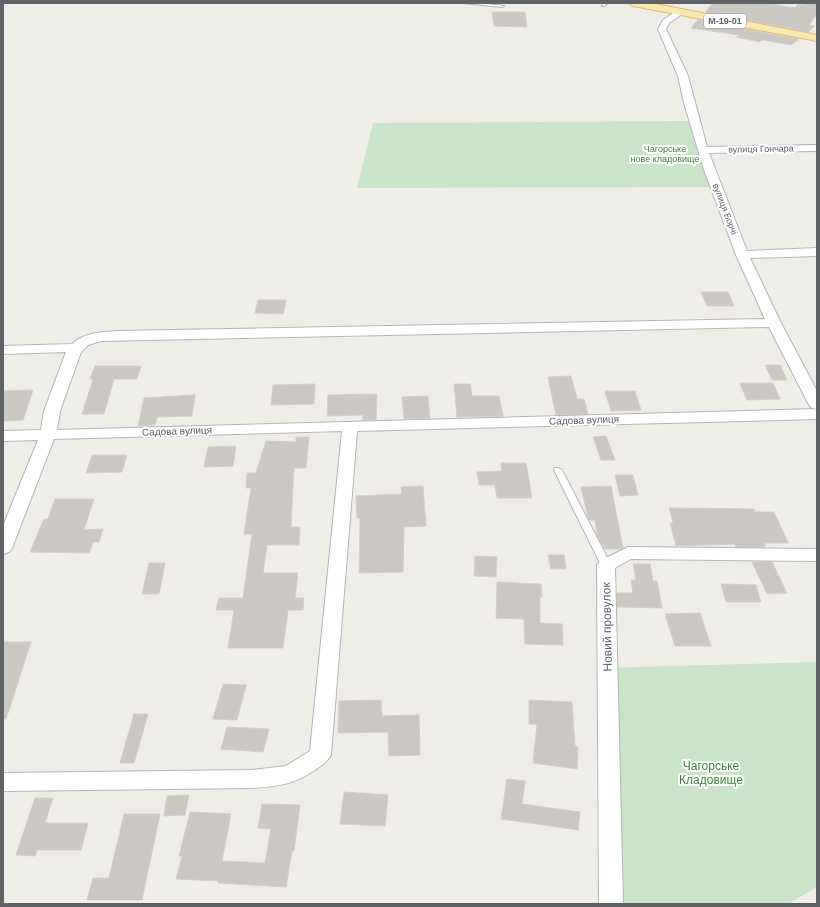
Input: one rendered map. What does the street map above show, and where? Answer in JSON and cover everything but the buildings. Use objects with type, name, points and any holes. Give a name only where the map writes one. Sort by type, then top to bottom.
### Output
[{"type":"main road","name":"М-19-01","points":[[633,3],[817,38]]},
{"type":"street","name":"вулиця Борчі","points":[[681,12],[666,22],[662,29],[683,76],[689,103],[709,170],[742,255],[774,323],[817,405]]},
{"type":"street","name":"вулиця Гончара","points":[[704,150],[817,148]]},
{"type":"street","points":[[742,255],[817,252]]},
{"type":"street","points":[[3,350],[76,348],[90,339],[120,335],[774,323]]},
{"type":"street","points":[[3,548],[48,435],[52,411],[76,348]]},
{"type":"street","name":"Садова вулиця","points":[[3,436],[817,414]]},
{"type":"street","points":[[3,782],[252,779],[276,777],[291,774],[320,755],[350,426]]},
{"type":"street","points":[[606,565],[628,553],[817,555]]},
{"type":"street","name":"Новий провулок","points":[[606,565],[611,904]]},
{"type":"lane","points":[[465,3],[502,6]]},
{"type":"lane","points":[[558,470],[606,565]]},
{"type":"green space","name":"Чагорське нове кладовище","points":[[690,121],[713,187],[357,188],[373,123]]},
{"type":"green space","name":"Чагорське Кладовище","points":[[817,662],[817,887],[788,904],[612,904],[600,668]]}]
